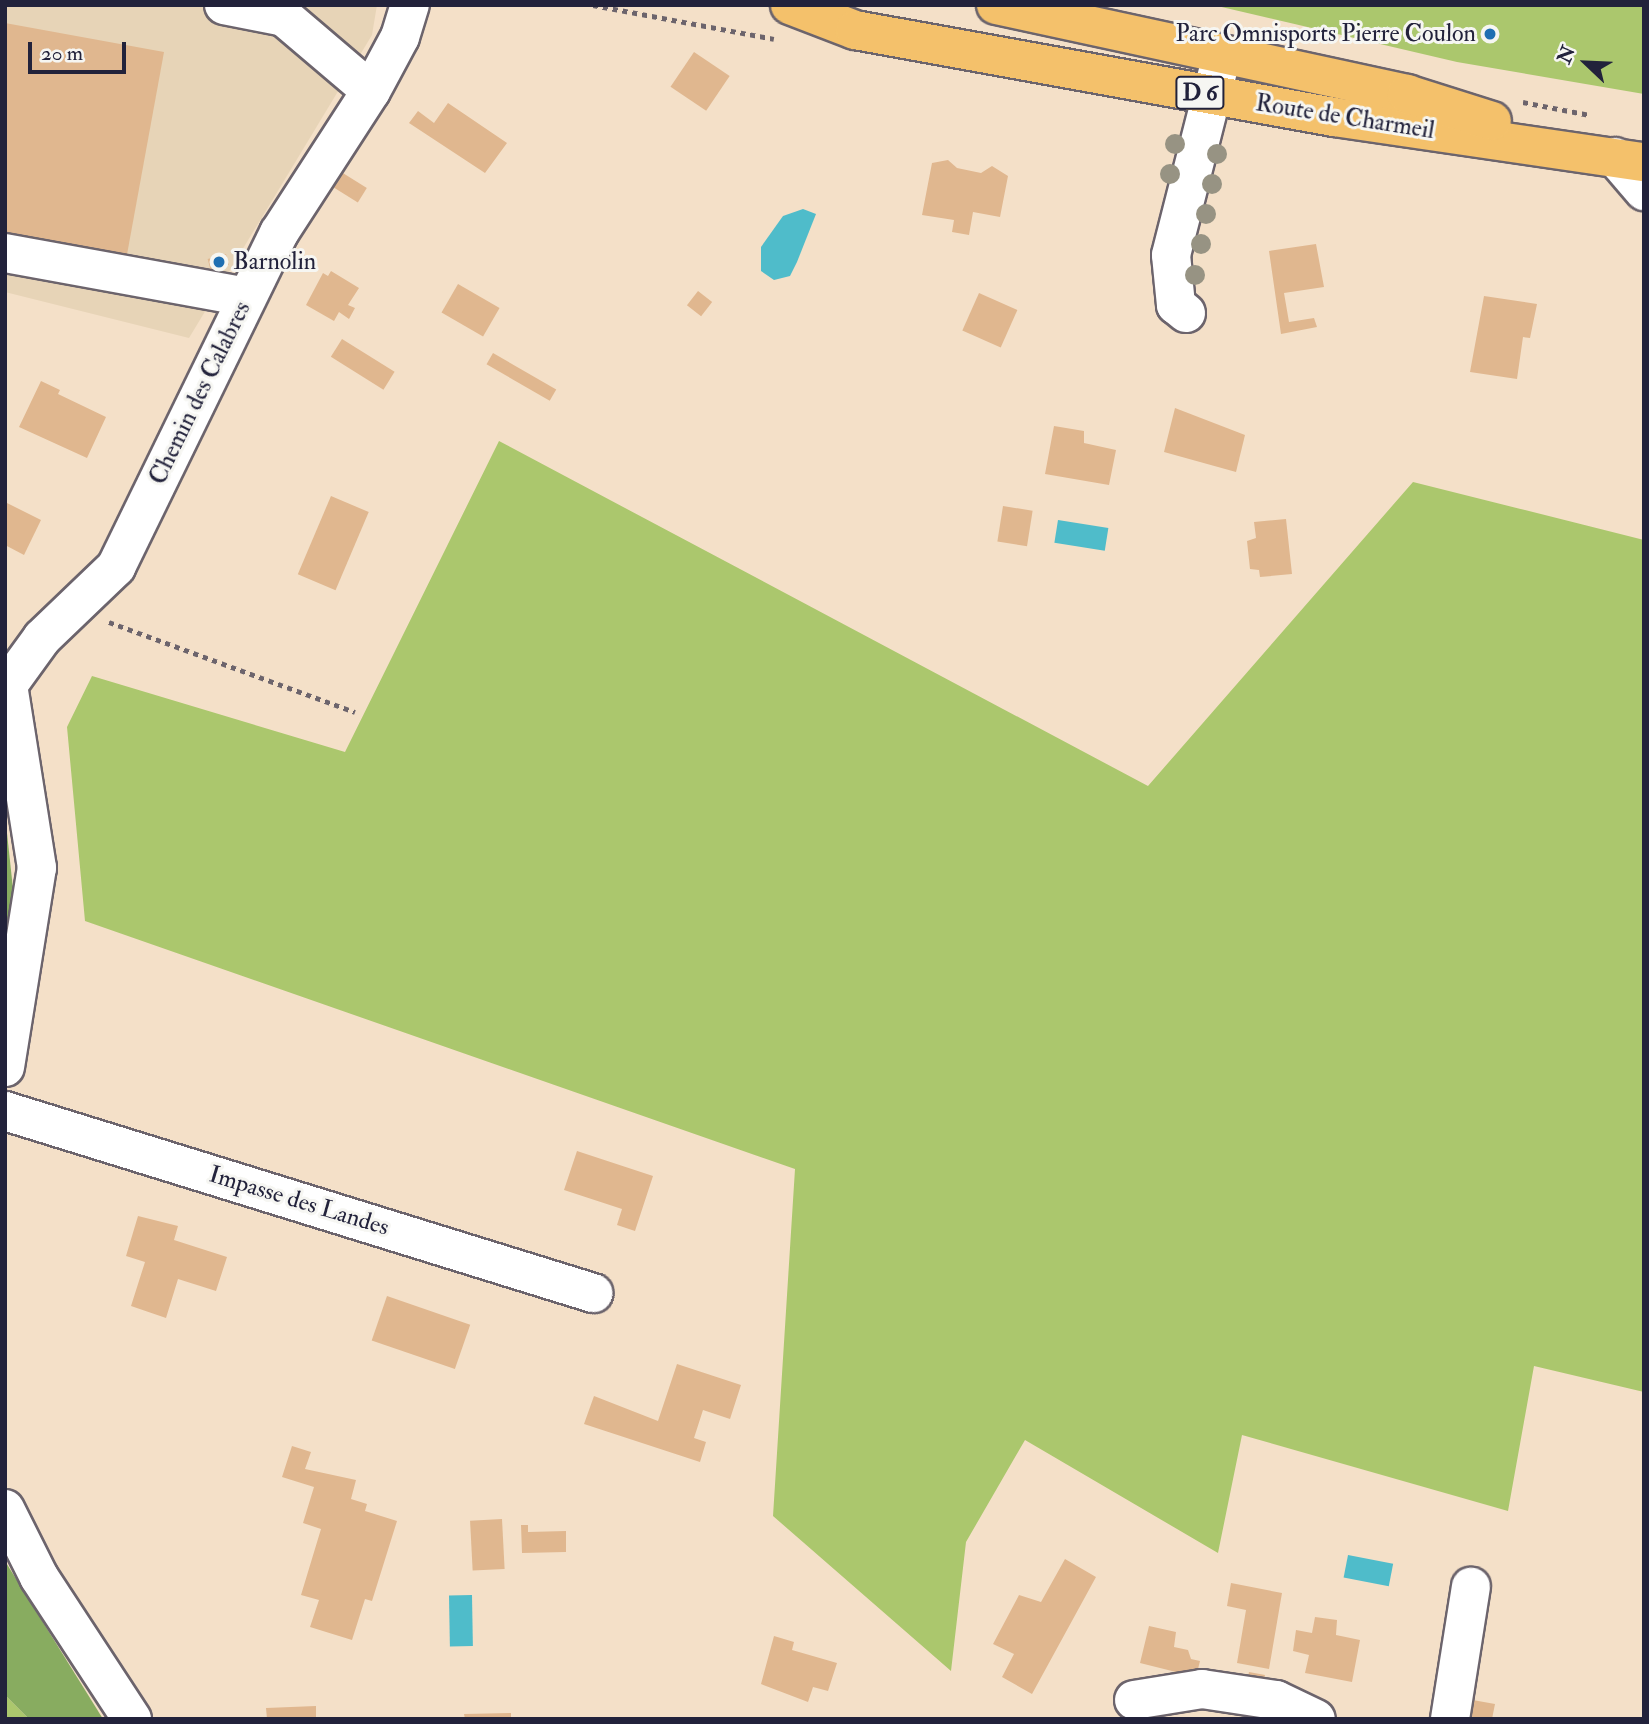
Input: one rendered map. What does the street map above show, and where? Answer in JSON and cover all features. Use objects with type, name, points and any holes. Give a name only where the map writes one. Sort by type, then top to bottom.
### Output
[{"type":"main road","name":"Route de Charmeil","points":[[996,5],[1407,94],[1629,160]]},
{"type":"main road","name":"Route de Charmeil","points":[[785,23],[855,30],[1210,95],[1629,160]]},
{"type":"street","points":[[224,5],[284,17],[371,92]]},
{"type":"street","name":"Chemin des Calabres","points":[[7,684],[43,638],[116,568],[279,233],[371,92],[400,37],[410,5]]},
{"type":"street","points":[[1186,313],[1176,305],[1171,255],[1222,55]]},
{"type":"street","points":[[1629,160],[1644,191]]},
{"type":"street","points":[[5,253],[246,297]]},
{"type":"street","points":[[5,1068],[37,869],[7,684]]},
{"type":"street","name":"Impasse des Landes","points":[[5,1111],[593,1293]]},
{"type":"street","points":[[5,1509],[39,1577],[132,1719]]},
{"type":"street","points":[[1450,1719],[1471,1587]]},
{"type":"street","points":[[1134,1700],[1202,1689],[1276,1700],[1316,1719]]},
{"type":"path","points":[[593,5],[785,23]]},
{"type":"path","points":[[72,609],[355,712]]},
{"type":"shaded area","points":[[5,5],[377,5],[372,35],[189,338],[5,292]]},
{"type":"green space","name":"Parc Omnisports Pierre Coulon","points":[[1213,5],[1644,5],[1644,94],[1457,62]]},
{"type":"green space","points":[[499,441],[1148,786],[1413,482],[1644,540],[1644,1392],[1534,1366],[1508,1511],[1242,1435],[1218,1553],[1025,1440],[966,1542],[951,1671],[773,1516],[795,1169],[85,921],[67,727],[92,676],[345,752]]},
{"type":"green space","points":[[5,814],[13,889],[5,943]]},
{"type":"green space","points":[[5,1561],[103,1719],[29,1719],[5,1695]]},
{"type":"green space","points":[[5,1695],[29,1719],[5,1719]]},
{"type":"water","points":[[803,209],[816,214],[797,262],[790,276],[774,280],[761,271],[761,247],[783,216]]},
{"type":"water","points":[[1058,520],[1108,528],[1105,551],[1054,543]]},
{"type":"water","points":[[1348,1555],[1393,1564],[1389,1586],[1344,1578]]},
{"type":"water","points":[[449,1595],[472,1595],[473,1646],[450,1646]]},
{"type":"building","points":[[5,23],[164,52],[126,260],[5,243]]},
{"type":"building","points":[[694,52],[730,76],[706,111],[671,87]]},
{"type":"building","points":[[448,103],[507,143],[485,173],[409,123],[418,111],[434,123]]},
{"type":"building","points":[[948,160],[957,168],[981,173],[992,166],[1008,176],[1000,217],[973,212],[969,235],[952,232],[954,220],[922,215],[932,163]]},
{"type":"building","points":[[338,170],[367,188],[358,202],[329,184]]},
{"type":"building","points":[[1316,244],[1324,287],[1284,293],[1289,322],[1314,318],[1317,327],[1281,334],[1269,251]]},
{"type":"building","name":"Barnolin","points":[[226,254],[229,265],[210,270],[208,259]]},
{"type":"building","points":[[331,271],[359,288],[348,305],[355,308],[349,319],[339,312],[334,321],[306,305],[323,273],[328,276]]},
{"type":"building","points":[[458,284],[500,308],[483,337],[442,313]]},
{"type":"building","points":[[698,291],[712,302],[701,316],[687,305]]},
{"type":"building","points":[[979,293],[1017,310],[1001,348],[962,330]]},
{"type":"building","points":[[1484,296],[1537,304],[1530,338],[1523,337],[1517,379],[1470,372]]},
{"type":"building","points":[[342,339],[395,372],[383,390],[331,357]]},
{"type":"building","points":[[493,353],[556,390],[550,401],[486,364]]},
{"type":"building","points":[[41,381],[60,390],[58,394],[106,417],[87,458],[19,427]]},
{"type":"building","points":[[1175,408],[1245,435],[1236,472],[1164,452]]},
{"type":"building","points":[[1054,426],[1084,431],[1084,443],[1116,450],[1109,485],[1045,474]]},
{"type":"building","points":[[331,496],[369,512],[336,590],[298,574]]},
{"type":"building","points":[[5,502],[41,520],[24,555],[5,545]]},
{"type":"building","points":[[1003,506],[1033,511],[1027,546],[997,542]]},
{"type":"building","points":[[1286,519],[1292,574],[1260,577],[1259,570],[1250,569],[1247,541],[1256,538],[1254,522]]},
{"type":"building","points":[[577,1151],[653,1176],[635,1231],[617,1225],[622,1209],[564,1190]]},
{"type":"building","points":[[138,1216],[178,1226],[174,1240],[227,1257],[216,1291],[178,1279],[166,1318],[131,1306],[145,1262],[126,1256]]},
{"type":"building","points":[[387,1296],[470,1325],[455,1369],[372,1340]]},
{"type":"building","points":[[677,1364],[741,1385],[730,1419],[703,1410],[694,1438],[706,1442],[700,1462],[584,1424],[594,1396],[658,1421]]},
{"type":"building","points":[[292,1446],[311,1452],[305,1469],[356,1480],[351,1499],[367,1504],[365,1511],[397,1521],[372,1601],[365,1599],[352,1640],[310,1627],[319,1600],[301,1595],[321,1529],[303,1523],[314,1487],[282,1477]]},
{"type":"building","points":[[502,1519],[505,1569],[473,1571],[470,1521]]},
{"type":"building","points":[[521,1525],[528,1525],[528,1532],[566,1531],[566,1552],[522,1553]]},
{"type":"building","points":[[1065,1559],[1096,1577],[1032,1694],[1002,1677],[1014,1654],[993,1644],[1019,1595],[1041,1602]]},
{"type":"building","points":[[1231,1583],[1282,1593],[1269,1669],[1237,1663],[1246,1610],[1227,1606]]},
{"type":"building","points":[[1315,1617],[1337,1620],[1336,1635],[1360,1640],[1352,1682],[1305,1673],[1309,1655],[1293,1651],[1296,1630],[1312,1633]]},
{"type":"building","points":[[1149,1626],[1176,1632],[1174,1647],[1188,1650],[1191,1659],[1200,1661],[1196,1677],[1140,1663]]},
{"type":"building","points":[[774,1636],[794,1642],[792,1650],[837,1663],[828,1691],[813,1687],[808,1702],[761,1684]]},
{"type":"building","points":[[1249,1672],[1265,1675],[1262,1686],[1247,1682]]},
{"type":"building","points":[[1467,1699],[1495,1704],[1492,1719],[1465,1719]]},
{"type":"building","points":[[316,1706],[316,1719],[267,1719],[266,1708]]},
{"type":"building","points":[[511,1713],[511,1719],[465,1719],[464,1714]]},
{"type":"place","name":"Parc Omnisports Pierre Coulon","points":[[1490,34]]},
{"type":"place","name":"Barnolin","points":[[219,262]]}]
